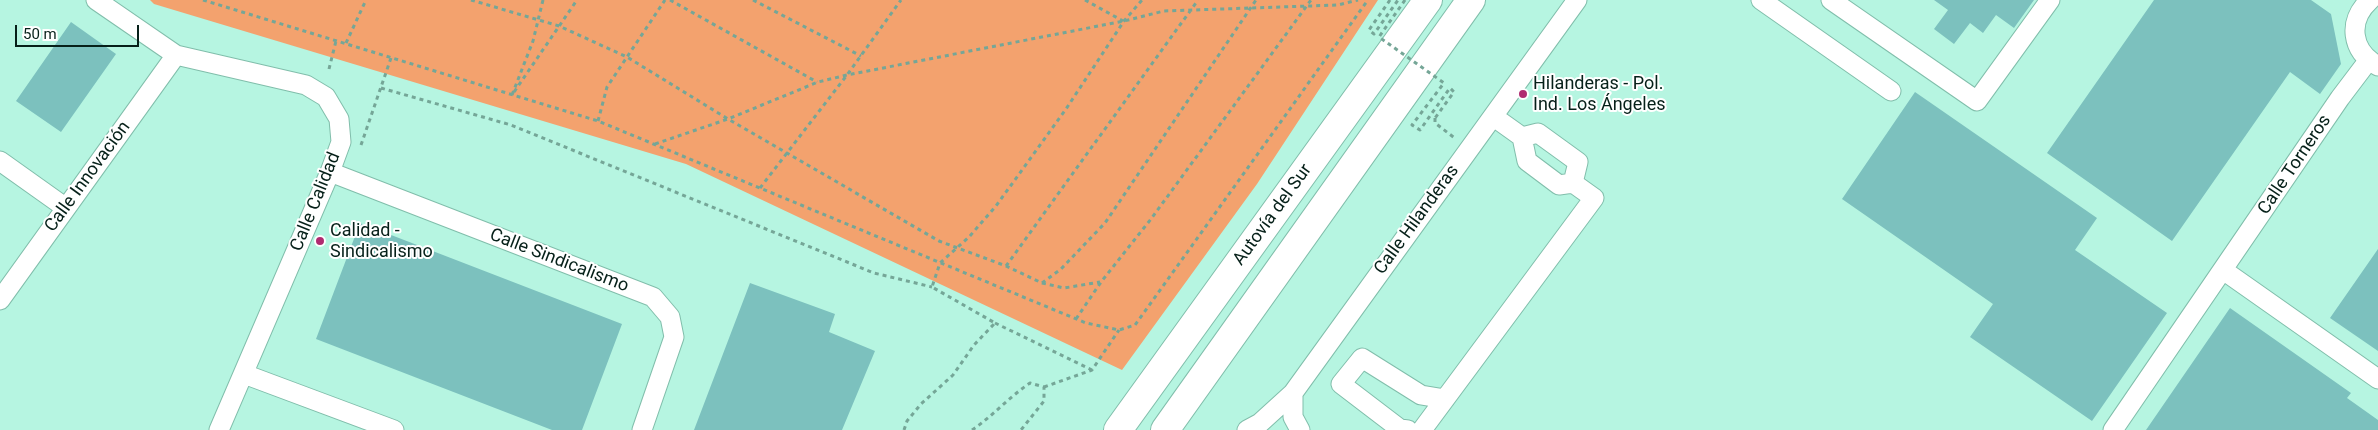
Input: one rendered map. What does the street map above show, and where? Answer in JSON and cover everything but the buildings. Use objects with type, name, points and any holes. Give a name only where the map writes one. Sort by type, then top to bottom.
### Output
[{"type":"highway","name":"Autovía del Sur","points":[[1118,430],[1428,0]]},
{"type":"highway","name":"Autovía del Sur","points":[[1165,430],[1471,0]]},
{"type":"street","name":"Calle Calidad","points":[[96,0],[176,55],[306,85],[326,97],[339,119],[341,142],[330,172],[220,430]]},
{"type":"street","name":"Calle Hilanderas","points":[[1247,430],[1260,423],[1293,393],[1578,0]]},
{"type":"street","points":[[1761,0],[1891,91]]},
{"type":"street","points":[[1831,0],[1978,101],[2050,0]]},
{"type":"street","points":[[2362,2],[2354,29],[2355,41],[2360,52],[2373,64]]},
{"type":"street","name":"Calle Innovación","points":[[0,300],[176,55]]},
{"type":"street","name":"Calle Torneros","points":[[2113,430],[2340,98],[2373,64]]},
{"type":"street","points":[[1422,430],[1594,198],[1573,182],[1559,185],[1527,161],[1522,137],[1494,117]]},
{"type":"street","points":[[1522,137],[1538,133],[1578,162],[1573,182]]},
{"type":"street","points":[[0,161],[66,208]]},
{"type":"street","name":"Calle Sindicalismo","points":[[330,172],[653,297],[670,317],[674,337],[642,430]]},
{"type":"street","points":[[2224,270],[2378,379]]},
{"type":"street","points":[[1408,430],[1400,429],[1341,384],[1362,358],[1421,394],[1445,399]]},
{"type":"street","points":[[244,374],[394,430]]},
{"type":"street","points":[[1293,393],[1293,417],[1300,430]]},
{"type":"path","points":[[203,0],[598,121],[1076,319],[1119,330],[1136,325],[1368,0]]},
{"type":"path","points":[[346,43],[366,0]]},
{"type":"path","points":[[471,0],[559,26],[627,57],[939,241],[1006,266],[1042,283],[1064,288],[1100,282]]},
{"type":"path","points":[[512,95],[533,41],[543,0]]},
{"type":"path","points":[[512,95],[577,0]]},
{"type":"path","points":[[598,121],[606,87],[665,0]]},
{"type":"path","points":[[670,0],[818,82]]},
{"type":"path","points":[[753,0],[861,56]]},
{"type":"path","points":[[760,188],[847,75],[901,0]]},
{"type":"path","points":[[1085,0],[1124,21]]},
{"type":"path","points":[[932,287],[940,263],[996,206],[1066,108],[1124,21],[1142,0]]},
{"type":"path","points":[[1006,266],[1198,0]]},
{"type":"path","points":[[1042,283],[1061,269],[1105,223],[1256,0]]},
{"type":"path","points":[[1076,319],[1100,282],[1151,219],[1311,0]]},
{"type":"path","points":[[654,144],[728,118],[818,82],[847,75],[1124,21],[1164,11],[1338,5],[1358,0]]},
{"type":"path","points":[[1390,0],[1369,30],[1374,34],[1398,0]]},
{"type":"path","points":[[1405,0],[1379,37],[1444,83],[1412,125],[1420,130],[1450,88],[1454,92],[1435,118],[1434,123],[1469,148]]},
{"type":"path","points":[[330,68],[336,41]]},
{"type":"path","points":[[362,145],[391,58]]},
{"type":"path","points":[[381,88],[511,125],[874,273],[932,287],[995,323],[1092,370]]},
{"type":"path","points":[[904,430],[906,421],[921,404],[953,375],[974,345],[995,323]]},
{"type":"path","points":[[972,430],[985,421],[1012,395],[1030,384],[1044,387],[1092,370],[1119,330]]},
{"type":"path","points":[[1021,430],[1044,401],[1044,387]]},
{"type":"shaded area","points":[[150,0],[1378,0],[1257,184],[1122,370],[686,164],[154,4]]},
{"type":"place","name":"Hilanderas - Pol. Ind. Los Ángeles","points":[[1523,94]]},
{"type":"place","name":"Calidad - Sindicalismo","points":[[320,241]]}]
